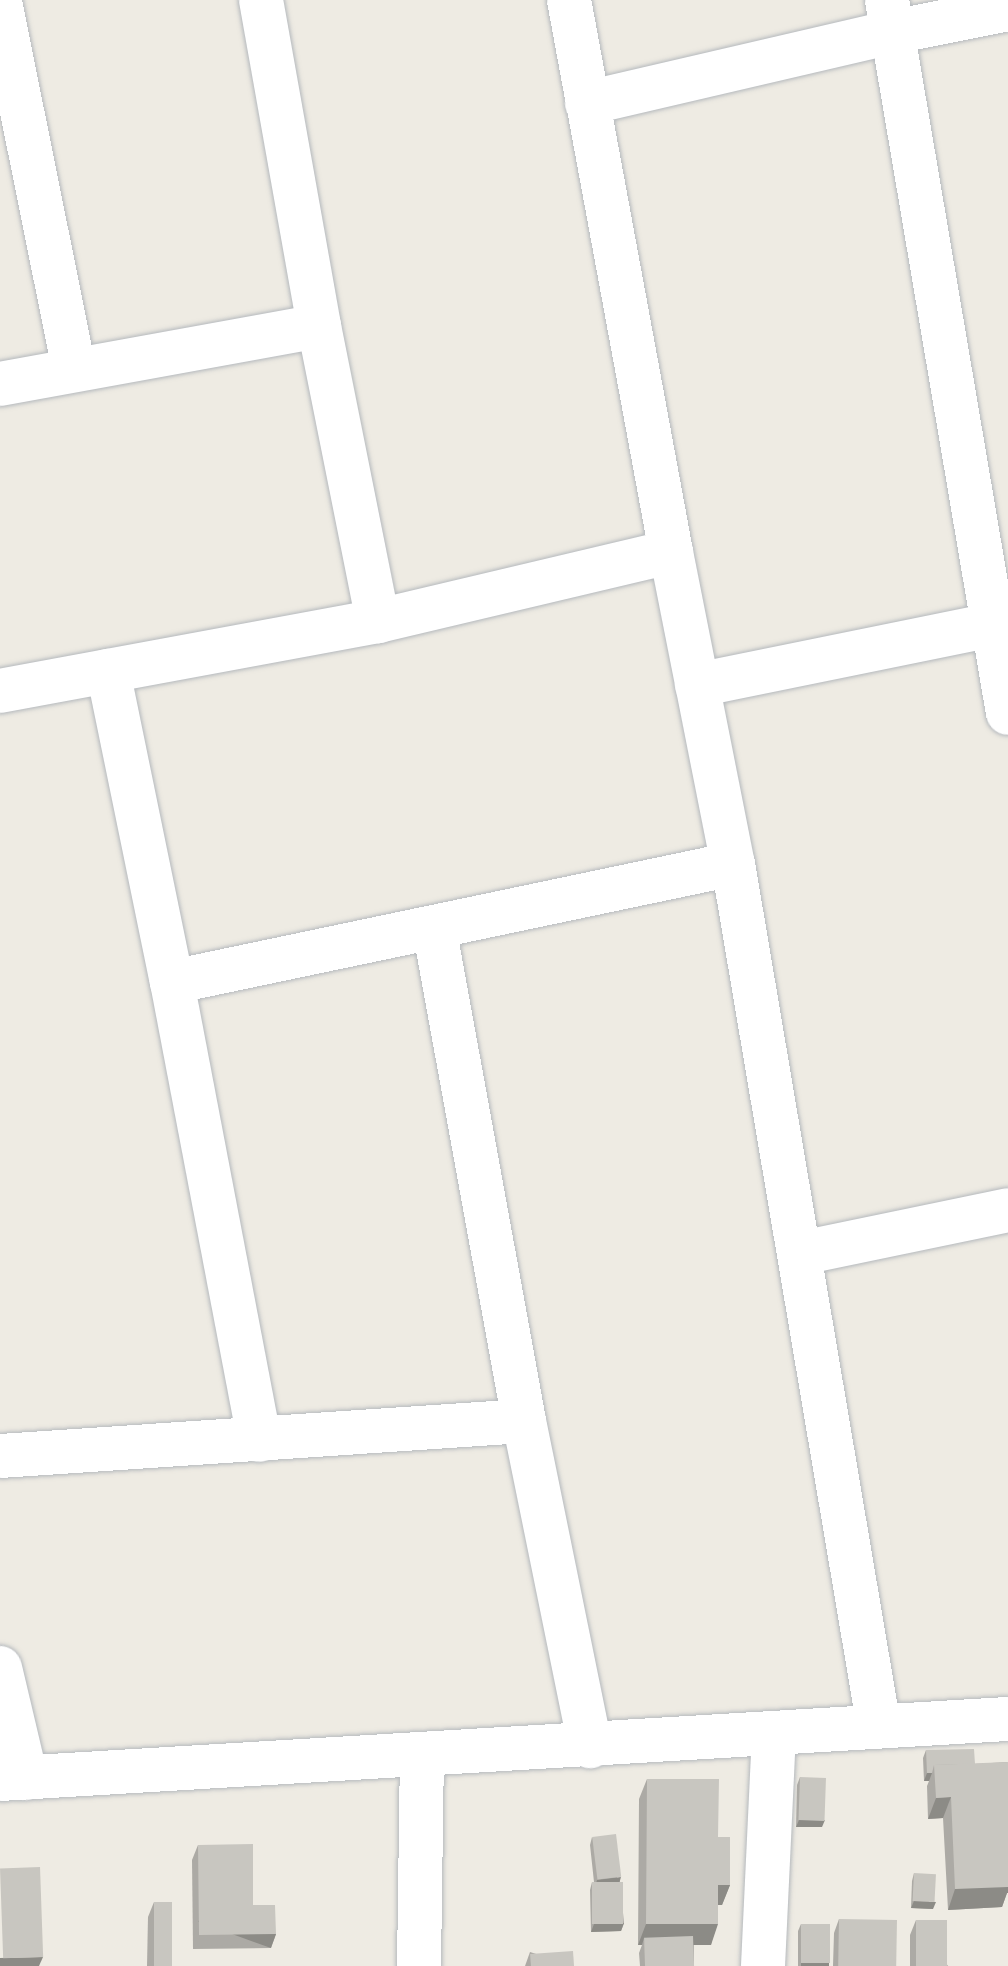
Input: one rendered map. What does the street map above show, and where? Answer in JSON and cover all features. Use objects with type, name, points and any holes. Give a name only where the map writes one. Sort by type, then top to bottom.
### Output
[{"type":"street","points":[[261,0],[319,326],[378,621]]},
{"type":"street","points":[[569,0],[671,552],[733,864],[879,1727]]},
{"type":"street","points":[[0,2],[74,370]]},
{"type":"street","points":[[587,103],[890,16],[1008,9]]},
{"type":"street","points":[[890,16],[1000,624],[1008,713]]},
{"type":"street","points":[[0,384],[319,326]]},
{"type":"street","points":[[0,691],[378,621],[671,552]]},
{"type":"street","points":[[697,685],[1000,624]]},
{"type":"street","points":[[108,671],[172,982],[259,1440]]},
{"type":"street","points":[[172,982],[733,864]]},
{"type":"street","points":[[434,927],[524,1421],[590,1746]]},
{"type":"street","points":[[801,1253],[1008,1210]]},
{"type":"street","points":[[0,1456],[524,1421]]},
{"type":"street","points":[[0,1668],[13,1778],[1008,1719]]},
{"type":"street","points":[[763,1966],[774,1734]]},
{"type":"street","points":[[419,1966],[422,1755]]},
{"type":"building","points":[[974,1749],[975,1764],[934,1765],[932,1773],[927,1773],[926,1750]]},
{"type":"building","points":[[1008,1762],[1008,1887],[955,1889],[951,1797],[936,1798],[934,1765]]},
{"type":"building","points":[[800,1777],[826,1778],[824,1821],[798,1820]]},
{"type":"building","points":[[647,1779],[719,1779],[718,1837],[730,1837],[730,1885],[718,1885],[718,1924],[646,1924]]},
{"type":"building","points":[[616,1834],[621,1877],[597,1880],[592,1837]]},
{"type":"building","points":[[253,1844],[253,1905],[275,1905],[276,1934],[199,1935],[198,1845]]},
{"type":"building","points":[[40,1867],[43,1957],[3,1958],[0,1868]]},
{"type":"building","points":[[914,1873],[936,1874],[935,1902],[913,1901]]},
{"type":"building","points":[[592,1882],[623,1882],[623,1924],[592,1924]]},
{"type":"building","points":[[154,1902],[172,1902],[172,1966],[154,1966]]},
{"type":"building","points":[[839,1919],[897,1920],[896,1966],[838,1966]]},
{"type":"building","points":[[916,1920],[947,1920],[947,1966],[916,1966]]},
{"type":"building","points":[[801,1924],[830,1924],[830,1963],[801,1963]]},
{"type":"building","points":[[693,1936],[694,1966],[645,1966],[644,1938]]},
{"type":"building","points":[[573,1951],[574,1966],[531,1966],[530,1954]]}]
